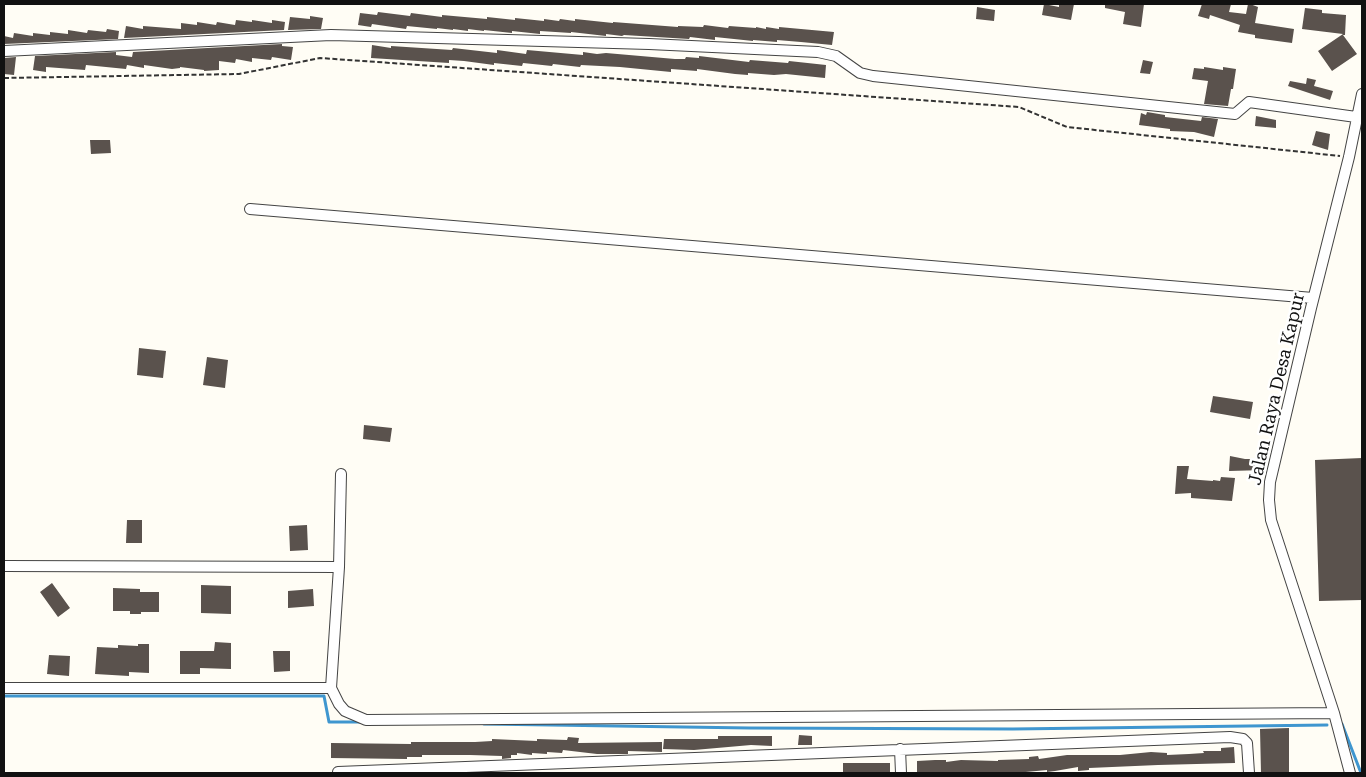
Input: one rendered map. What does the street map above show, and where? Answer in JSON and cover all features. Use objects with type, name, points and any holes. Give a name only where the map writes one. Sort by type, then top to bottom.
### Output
[{"type":"street","points":[[4,51],[331,35],[649,44],[828,54],[836,56],[860,73],[872,76],[1235,114],[1249,102],[1356,117]]},
{"type":"street","name":"Jalan Raya Desa Kapur","points":[[1350,773],[1334,713],[1276,537],[1271,520],[1269,500],[1270,482],[1313,298],[1349,157],[1362,94]]},
{"type":"street","points":[[250,210],[1313,298]]},
{"type":"street","points":[[341,474],[331,688],[345,711],[366,720],[1334,713]]},
{"type":"street","points":[[4,566],[338,566]]},
{"type":"street","points":[[4,688],[331,688]]},
{"type":"street","points":[[338,772],[569,768],[900,749],[1230,737],[1243,739],[1248,746],[1249,773]]},
{"type":"street","points":[[900,749],[901,773]]},
{"type":"path","points":[[4,78],[239,74],[320,58],[1019,107],[1067,127],[1349,157]]},
{"type":"building","points":[[1044,4],[1059,7],[1059,4],[1074,4],[1071,20],[1042,15]]},
{"type":"building","points":[[1105,4],[1144,4],[1141,27],[1123,24],[1125,12],[1105,8]]},
{"type":"building","points":[[1202,4],[1231,4],[1229,12],[1246,14],[1248,4],[1258,7],[1255,23],[1294,29],[1292,43],[1255,38],[1255,35],[1238,32],[1240,25],[1210,15],[1209,19],[1198,16]]},
{"type":"building","points":[[977,7],[995,10],[994,21],[976,19]]},
{"type":"building","points":[[1305,8],[1322,10],[1322,13],[1346,15],[1345,35],[1343,35],[1357,54],[1332,71],[1318,51],[1343,34],[1302,29]]},
{"type":"building","points":[[378,12],[410,16],[411,13],[442,17],[442,15],[487,19],[487,17],[515,20],[515,18],[544,21],[544,19],[559,21],[560,19],[575,21],[575,19],[678,27],[703,27],[704,25],[728,28],[729,26],[779,29],[779,27],[834,32],[832,45],[715,37],[715,40],[690,37],[689,39],[606,34],[606,36],[571,32],[540,31],[540,34],[468,29],[468,31],[407,26],[406,29],[372,24],[371,27],[358,25],[360,13],[377,15]]},
{"type":"building","points":[[310,16],[323,18],[321,29],[288,30],[290,17],[310,19]]},
{"type":"building","points":[[236,20],[272,23],[272,20],[285,22],[284,30],[124,38],[126,26],[143,29],[143,26],[181,29],[181,23],[197,25],[197,22],[216,25],[217,22],[235,25]]},
{"type":"building","points":[[107,29],[119,31],[118,39],[4,44],[4,36],[13,38],[14,33],[33,36],[33,33],[50,35],[50,32],[68,34],[68,30],[87,33],[88,30],[106,32]]},
{"type":"building","points":[[282,44],[282,46],[293,47],[291,60],[272,57],[271,60],[252,58],[252,62],[236,59],[235,63],[219,61],[219,70],[204,71],[180,67],[172,69],[144,65],[144,68],[127,65],[126,69],[86,65],[85,70],[46,67],[46,72],[33,70],[35,56],[116,52],[116,55],[132,57],[133,52]]},
{"type":"building","points":[[372,45],[391,48],[391,46],[452,50],[453,48],[497,53],[497,50],[526,54],[527,50],[583,55],[583,52],[606,53],[675,59],[685,59],[686,57],[699,58],[699,56],[749,62],[750,60],[788,63],[789,61],[826,65],[825,78],[786,74],[748,73],[748,75],[697,69],[697,71],[671,69],[671,72],[581,65],[580,67],[523,63],[522,66],[494,63],[494,65],[449,60],[449,63],[371,58]]},
{"type":"building","points":[[16,57],[14,75],[4,74],[4,58]]},
{"type":"building","points":[[1143,60],[1153,62],[1150,74],[1140,73]]},
{"type":"building","points":[[1204,67],[1223,70],[1223,67],[1236,69],[1228,106],[1204,104],[1208,81],[1192,79],[1194,68],[1204,69]]},
{"type":"building","points":[[1307,78],[1316,80],[1314,86],[1333,91],[1330,100],[1288,86],[1290,81],[1306,84]]},
{"type":"building","points":[[1147,112],[1165,115],[1165,117],[1201,121],[1202,117],[1218,119],[1214,137],[1194,132],[1170,131],[1170,129],[1139,125],[1141,113],[1146,115]]},
{"type":"building","points":[[1256,116],[1276,120],[1276,128],[1255,126]]},
{"type":"building","points":[[1316,131],[1330,134],[1328,150],[1312,145]]},
{"type":"building","points":[[90,140],[110,140],[111,153],[91,154]]},
{"type":"building","points":[[139,348],[166,351],[163,378],[137,375]]},
{"type":"building","points":[[207,357],[228,360],[225,388],[203,385]]},
{"type":"building","points":[[1213,396],[1253,402],[1250,419],[1210,412]]},
{"type":"building","points":[[364,425],[392,428],[390,442],[363,439]]},
{"type":"building","points":[[1230,456],[1245,459],[1265,459],[1265,470],[1229,471]]},
{"type":"building","points":[[1362,458],[1362,600],[1319,601],[1315,460]]},
{"type":"building","points":[[1177,466],[1189,466],[1187,479],[1220,481],[1221,477],[1235,478],[1232,501],[1191,498],[1191,493],[1175,494]]},
{"type":"building","points":[[127,520],[142,520],[142,543],[126,543]]},
{"type":"building","points":[[307,525],[308,550],[290,551],[289,526]]},
{"type":"building","points":[[52,583],[70,608],[58,617],[40,592]]},
{"type":"building","points":[[201,585],[231,586],[231,614],[201,613]]},
{"type":"building","points":[[113,588],[140,589],[140,592],[159,592],[159,612],[130,614],[130,611],[113,611]]},
{"type":"building","points":[[313,589],[314,606],[288,608],[288,591]]},
{"type":"building","points":[[215,642],[231,643],[231,669],[200,668],[200,674],[180,674],[180,651],[214,651]]},
{"type":"building","points":[[138,644],[149,644],[149,673],[129,672],[129,676],[95,674],[97,647],[118,648],[118,645],[138,646]]},
{"type":"building","points":[[273,651],[290,651],[290,671],[274,672]]},
{"type":"building","points":[[49,655],[70,656],[69,676],[47,674]]},
{"type":"building","points":[[1289,728],[1289,773],[1261,773],[1260,729]]},
{"type":"building","points":[[799,735],[812,736],[812,745],[798,745]]},
{"type":"building","points":[[718,736],[772,736],[772,746],[751,745],[694,750],[663,749],[664,739],[718,739]]},
{"type":"building","points":[[568,737],[579,738],[578,743],[662,742],[662,752],[628,751],[628,754],[597,754],[563,750],[562,753],[532,753],[532,755],[517,753],[517,755],[511,755],[511,758],[502,759],[502,756],[470,755],[422,755],[422,757],[407,757],[407,759],[331,758],[331,743],[411,744],[411,742],[492,741],[492,739],[537,741],[537,739],[567,740]]},
{"type":"building","points":[[1234,747],[1235,763],[1089,768],[1089,770],[1078,771],[1078,767],[1047,772],[1047,770],[1015,773],[917,773],[917,761],[998,761],[1029,759],[1029,757],[1038,756],[1039,759],[1067,755],[1120,755],[1151,752],[1167,753],[1167,755],[1221,751],[1221,748]]},
{"type":"building","points":[[843,763],[890,763],[890,773],[843,773]]},
{"type":"waterway","points":[[4,696],[324,696],[329,722],[360,722]]},
{"type":"waterway","points":[[484,724],[1013,729],[1327,725]]},
{"type":"waterway","points":[[1342,724],[1361,773]]}]
